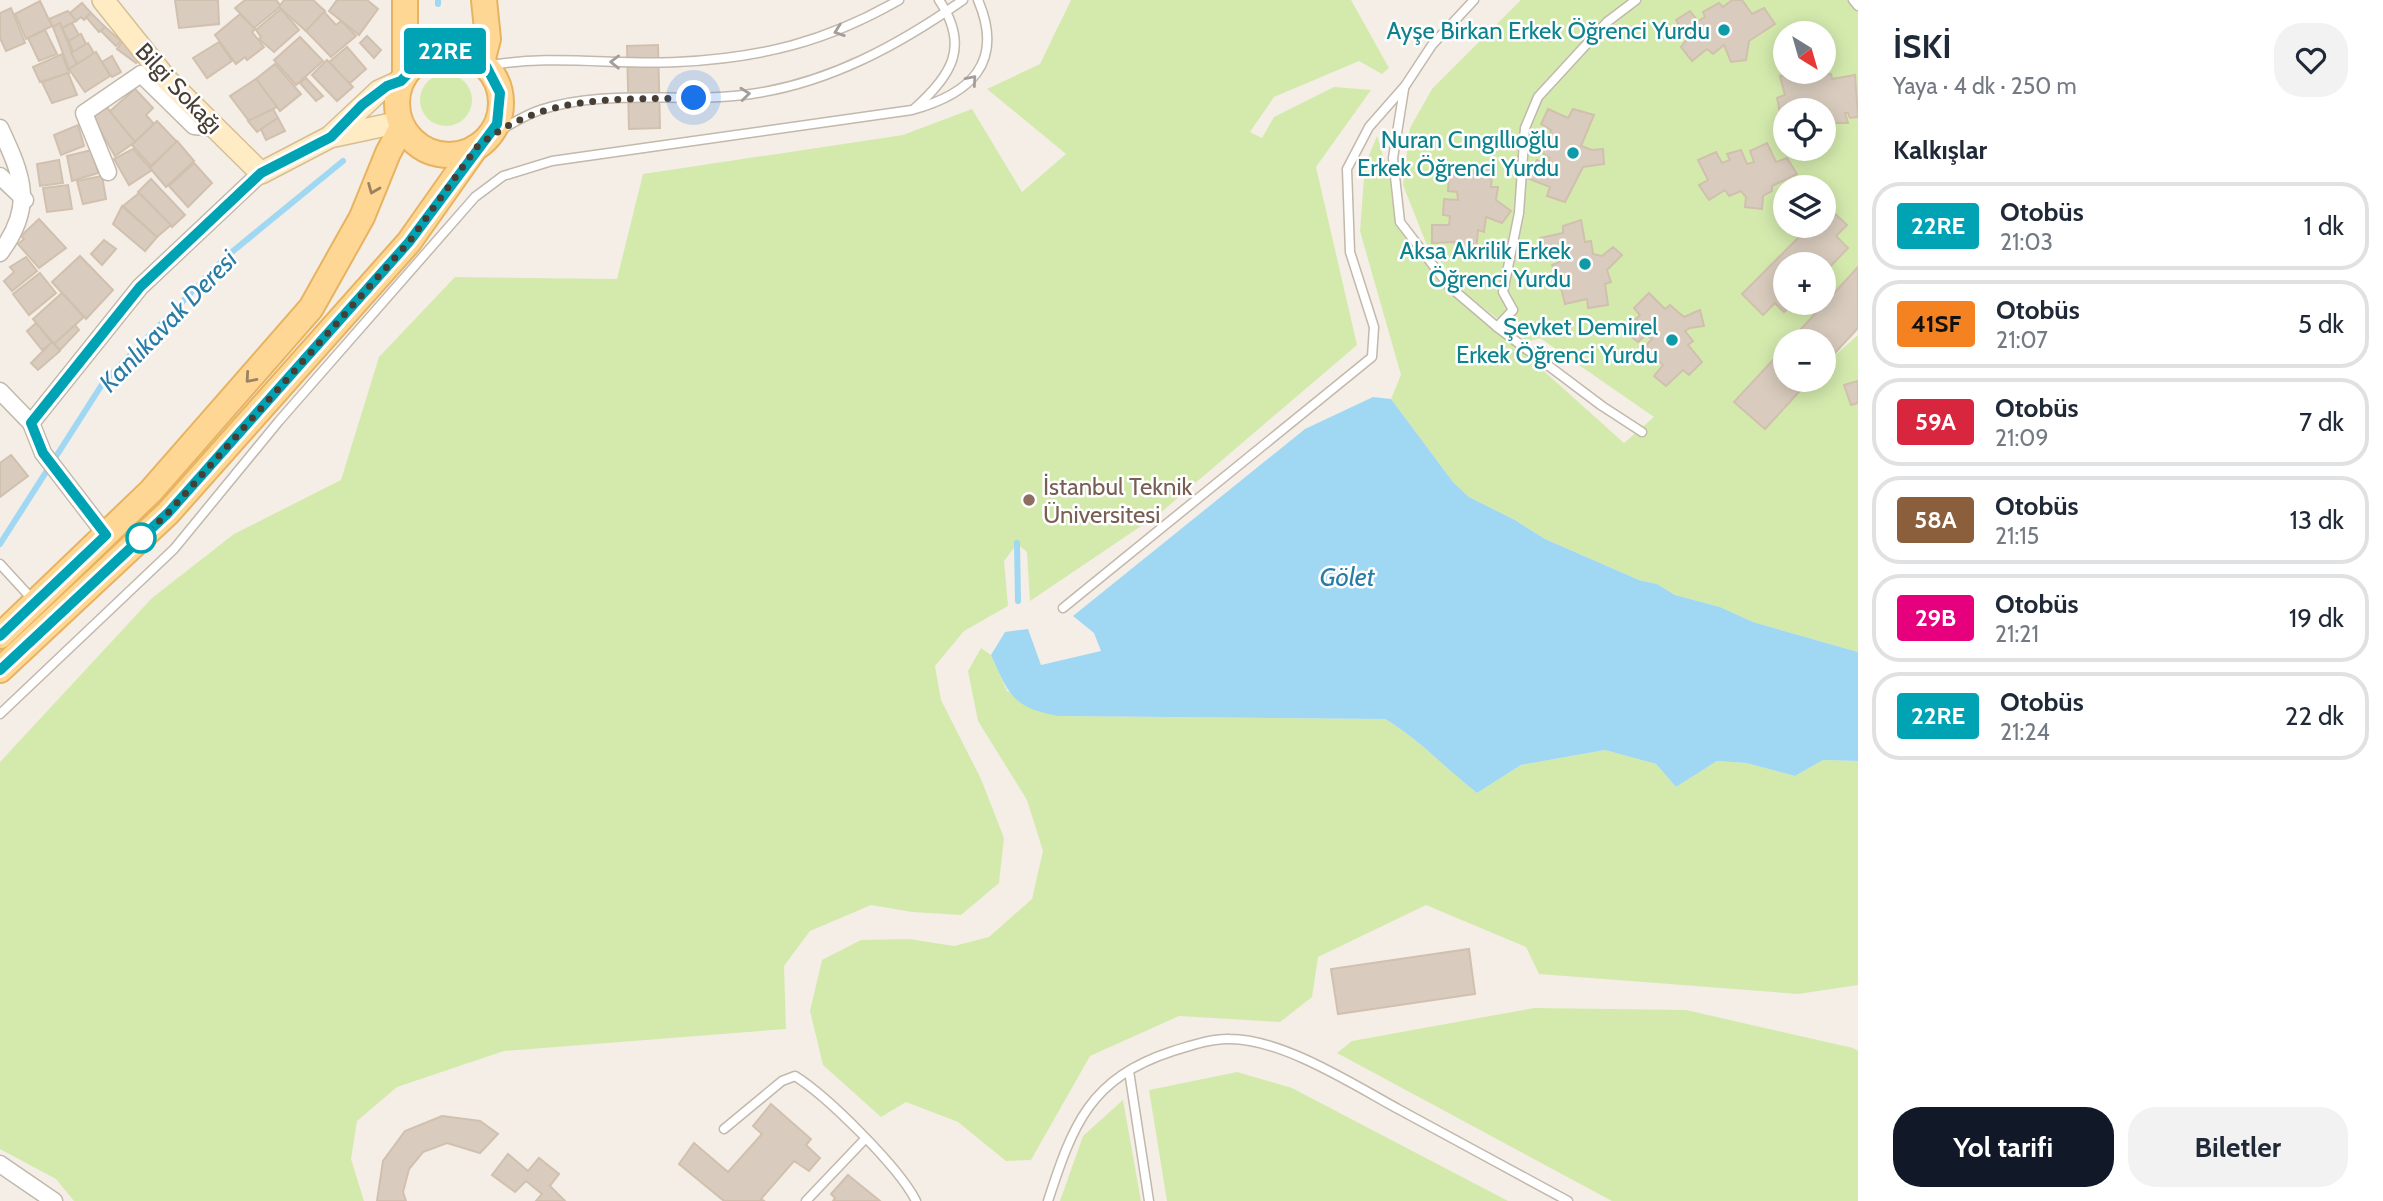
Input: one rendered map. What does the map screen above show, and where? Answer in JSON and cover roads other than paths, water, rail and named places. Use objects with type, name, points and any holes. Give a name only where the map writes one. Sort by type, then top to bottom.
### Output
[{"type":"main road","points":[[405,0],[403,78],[397,108],[401,125],[418,146],[441,155],[466,153],[482,142]]},
{"type":"main road","points":[[484,0],[488,39],[484,64]]},
{"type":"main road","points":[[0,670],[168,513],[409,242],[499,117],[500,93],[484,64],[459,52],[434,53],[413,65],[403,78]]},
{"type":"main road","points":[[0,636],[151,491],[311,308],[362,217],[401,125]]},
{"type":"street","name":"Bilgi Sokağı","points":[[103,0],[167,80],[261,173]]},
{"type":"street","points":[[108,172],[84,113],[141,74],[194,126],[216,128]]},
{"type":"street","points":[[31,423],[140,287],[261,173],[331,137],[379,91],[403,78]]},
{"type":"street","points":[[331,137],[401,125]]},
{"type":"street","points":[[0,128],[19,169],[25,200],[10,240],[0,253]]},
{"type":"street","points":[[0,176],[25,200]]},
{"type":"street","points":[[0,391],[31,423],[43,453],[106,535]]},
{"type":"street","points":[[0,1164],[54,1201]]},
{"type":"lane","points":[[484,64],[517,60],[677,62],[783,51],[855,26],[899,0]]},
{"type":"lane","points":[[912,110],[938,88],[953,63],[956,44],[947,11],[939,0]]},
{"type":"lane","points":[[482,142],[539,110],[584,100],[713,97],[793,86],[844,68],[897,42],[963,0]]},
{"type":"lane","points":[[0,714],[174,550],[279,421],[475,197],[503,176],[552,161],[912,110],[942,102],[968,86],[982,68],[988,43],[978,0]]},
{"type":"lane","points":[[1063,608],[1372,357],[1374,327],[1350,252],[1346,209],[1347,169],[1369,127],[1405,86],[1432,45],[1474,0]]},
{"type":"lane","points":[[1497,327],[1513,310],[1503,292],[1519,213],[1525,128],[1529,118],[1538,97],[1561,69],[1607,22],[1636,0]]},
{"type":"lane","points":[[1853,0],[1858,6]]},
{"type":"lane","points":[[1405,86],[1393,158],[1400,222],[1449,286],[1497,327],[1602,406],[1642,432]]},
{"type":"lane","points":[[0,564],[35,602]]},
{"type":"lane","points":[[1048,1201],[1070,1135],[1091,1101],[1145,1060],[1230,1038],[1265,1046],[1323,1068],[1568,1201]]},
{"type":"lane","points":[[1129,1071],[1149,1201]]},
{"type":"lane","points":[[724,1129],[782,1082],[794,1076],[813,1087],[865,1139],[916,1201]]},
{"type":"lane","points":[[806,1201],[865,1139]]},
{"type":"water","name":"Gölet","points":[[1373,397],[1391,399],[1453,482],[1469,497],[1515,520],[1545,539],[1639,580],[1657,584],[1675,595],[1720,607],[1753,622],[1858,652],[1858,761],[1823,760],[1795,776],[1746,763],[1717,761],[1676,787],[1656,764],[1605,750],[1521,765],[1477,793],[1421,745],[1385,719],[1058,716],[1031,709],[1014,698],[991,655],[1005,632],[1028,629],[1041,665],[1101,651],[1094,633],[1073,616],[1305,429]]},
{"type":"waterway","name":"Kanlıkavak Deresi","points":[[0,544],[103,383],[227,256],[343,161]]},
{"type":"waterway","points":[[1017,543],[1018,601]]},
{"type":"place","name":"Ayşe Birkan Erkek Öğrenci Yurdu","points":[[1724,30]]},
{"type":"place","name":"Nuran Cıngıllıoğlu Erkek Öğrenci Yurdu","points":[[1573,153]]},
{"type":"place","name":"Aksa Akrilik Erkek Öğrenci Yurdu","points":[[1585,264]]},
{"type":"place","name":"Şevket Demirel Erkek Öğrenci Yurdu","points":[[1672,340]]},
{"type":"place","name":"İstanbul Teknik Üniversitesi","points":[[1029,500]]}]
